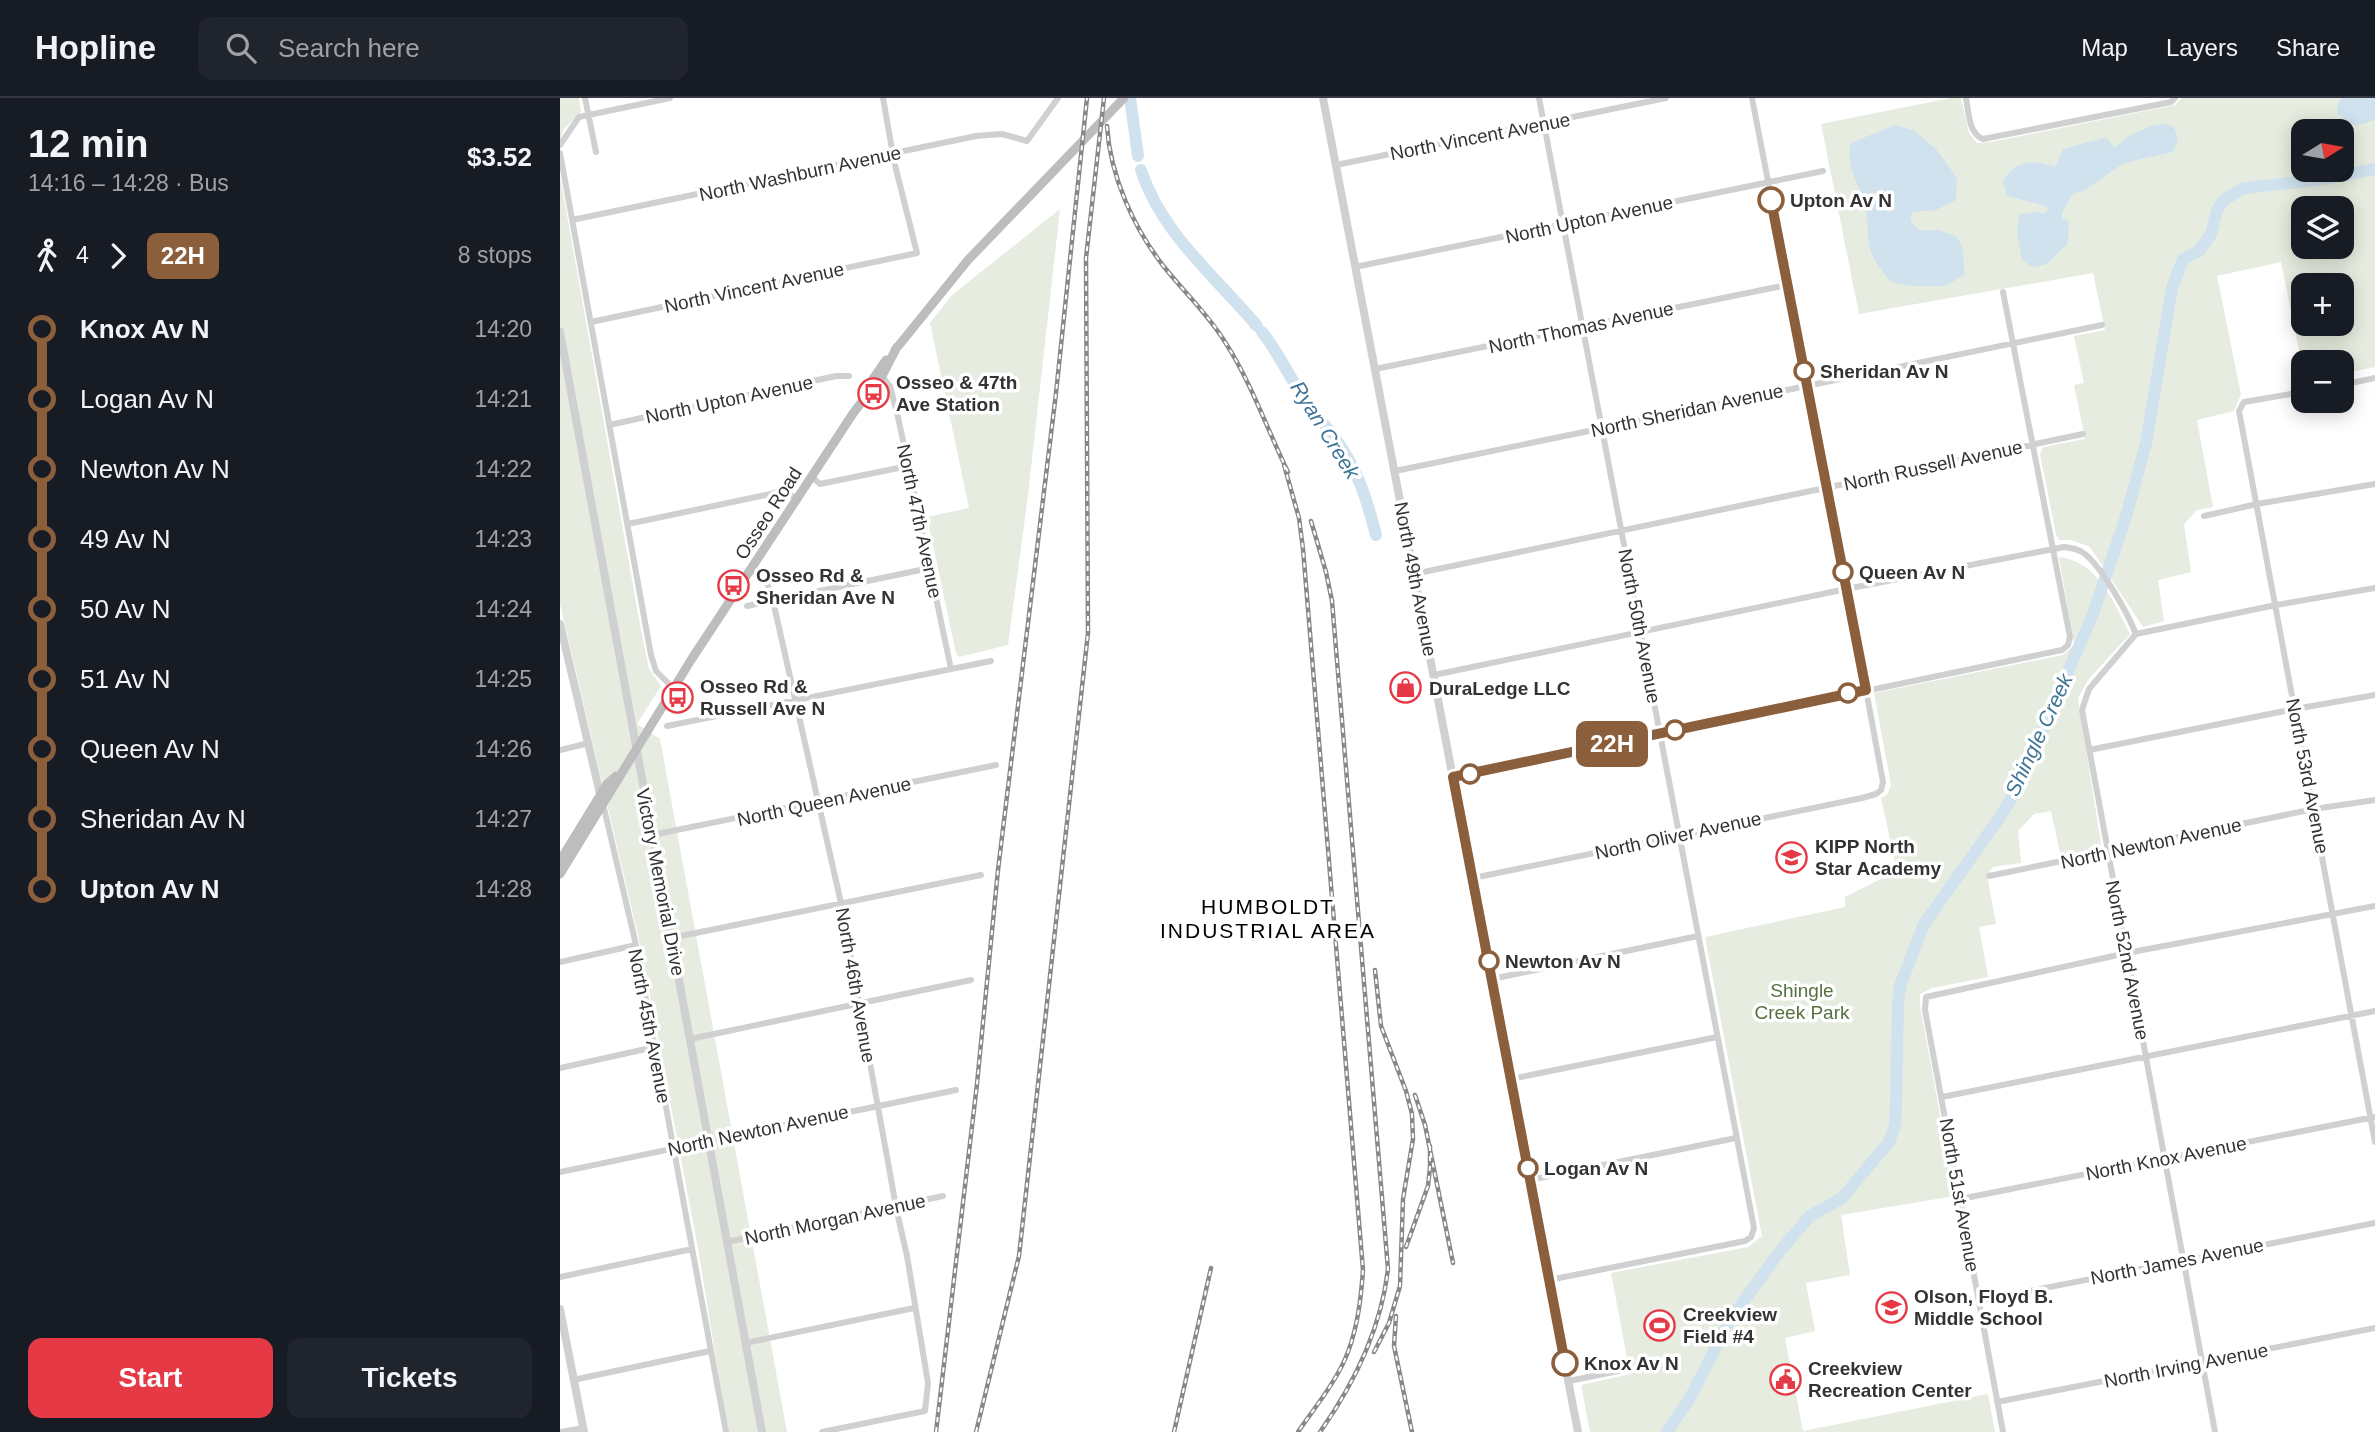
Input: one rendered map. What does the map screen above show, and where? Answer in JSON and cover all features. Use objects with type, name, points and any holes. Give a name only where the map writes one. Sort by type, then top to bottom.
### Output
[{"type":"main road","name":"Osseo Road","points":[[854,412],[858,400],[880,366],[968,260],[1124,98]]},
{"type":"main road","name":"Osseo Road","points":[[560,874],[602,799],[607,783],[620,773],[636,749],[854,412],[883,376],[897,347]]},
{"type":"main road","name":"Osseo Road","points":[[561,858],[602,799]]},
{"type":"street","points":[[585,98],[596,152]]},
{"type":"street","points":[[560,145],[579,117],[670,98]]},
{"type":"street","points":[[883,98],[893,154]]},
{"type":"street","name":"North Washburn Avenue","points":[[572,220],[989,134],[1002,134],[1027,141],[1058,98]]},
{"type":"street","name":"North 49th Avenue","points":[[1323,98],[1578,1432]]},
{"type":"street","name":"North 50th Avenue","points":[[1539,98],[1754,1228],[1751,1237],[1745,1241],[1549,1280]]},
{"type":"street","name":"North Vincent Avenue","points":[[1336,164],[1666,98]]},
{"type":"street","points":[[1752,98],[1866,690]]},
{"type":"street","points":[[1966,98],[1973,131],[1977,137],[1983,139],[2171,102],[2175,98]]},
{"type":"street","points":[[560,153],[651,655],[656,671],[673,688]]},
{"type":"street","name":"North Vincent Avenue","points":[[591,322],[917,253],[893,154]]},
{"type":"street","name":"North Upton Avenue","points":[[1355,267],[1823,171]]},
{"type":"street","name":"North Thomas Avenue","points":[[1376,369],[1787,285]]},
{"type":"street","points":[[1453,777],[2062,650],[2068,645],[2070,637],[2003,292]]},
{"type":"street","name":"North Sheridan Avenue","points":[[1395,471],[2102,325]]},
{"type":"street","name":"Victory Memorial Drive","points":[[560,332],[762,1432]]},
{"type":"street","name":"North Upton Avenue","points":[[609,425],[836,376],[849,376]]},
{"type":"street","name":"North 47th Avenue","points":[[883,376],[890,386],[951,669]]},
{"type":"street","points":[[2354,382],[2375,378]]},
{"type":"street","name":"North 53rd Avenue","points":[[2291,394],[2244,402],[2239,411],[2373,1118],[2375,1142]]},
{"type":"street","name":"North Russell Avenue","points":[[1414,574],[2082,434]]},
{"type":"street","points":[[812,477],[820,484],[908,466]]},
{"type":"street","points":[[2204,516],[2375,484]]},
{"type":"street","points":[[628,524],[785,491],[797,499]]},
{"type":"street","points":[[1434,675],[2052,548],[2079,550],[2093,563],[2117,598],[2136,634],[2276,605],[2375,589]]},
{"type":"street","points":[[747,606],[930,568]]},
{"type":"street","name":"North 46th Avenue","points":[[752,571],[769,584],[841,903],[928,1383],[925,1410],[825,1431]]},
{"type":"street","name":"North 45th Avenue","points":[[560,624],[562,644],[589,743],[636,945],[726,1432]]},
{"type":"street","name":"North 52nd Avenue","points":[[2136,634],[2095,681],[2084,699],[2082,710],[2215,1432]]},
{"type":"street","points":[[667,726],[991,661]]},
{"type":"street","name":"North Oliver Avenue","points":[[1473,878],[1876,794],[1881,790],[1883,782],[1866,690]]},
{"type":"street","points":[[2089,750],[2375,695]]},
{"type":"street","points":[[560,750],[589,743]]},
{"type":"street","name":"North Queen Avenue","points":[[652,835],[996,765]]},
{"type":"street","name":"North Newton Avenue","points":[[1989,876],[2314,809],[2375,800]]},
{"type":"street","points":[[671,938],[981,875]]},
{"type":"street","points":[[2127,953],[2375,906]]},
{"type":"street","points":[[1492,979],[1698,936]]},
{"type":"street","points":[[560,962],[636,945]]},
{"type":"street","name":"North 51st Avenue","points":[[2003,1432],[1925,1000],[1930,994],[2127,953]]},
{"type":"street","points":[[690,1039],[971,980]]},
{"type":"street","points":[[1942,1097],[2375,1011]]},
{"type":"street","points":[[1511,1079],[1717,1037]]},
{"type":"street","points":[[560,1068],[655,1047]]},
{"type":"street","name":"North Newton Avenue","points":[[560,1172],[956,1090]]},
{"type":"street","name":"North Knox Avenue","points":[[1960,1199],[2373,1118]]},
{"type":"street","points":[[1530,1180],[1736,1138]]},
{"type":"street","name":"North Morgan Avenue","points":[[727,1242],[943,1196]]},
{"type":"street","name":"North James Avenue","points":[[1979,1301],[2375,1223]]},
{"type":"street","points":[[560,1278],[692,1250]]},
{"type":"street","points":[[745,1343],[915,1308]]},
{"type":"street","points":[[560,1309],[583,1430],[561,1432]]},
{"type":"street","name":"North Irving Avenue","points":[[1997,1402],[2375,1328]]},
{"type":"street","points":[[573,1380],[710,1351]]},
{"type":"street","points":[[1569,1381],[1623,1370]]},
{"type":"green space","points":[[560,98],[579,98],[581,112],[563,130],[560,142]]},
{"type":"green space","points":[[1961,98],[1969,133],[1977,143],[2175,105],[2182,98],[2375,98],[2375,367],[2354,371],[2354,350],[2299,350],[2296,336],[2354,336],[2354,273],[2291,273],[2291,311],[2281,262],[2217,276],[2241,394],[2234,411],[2197,420],[2213,507],[2197,510],[2184,524],[2191,572],[2158,580],[2164,621],[2143,627],[2090,547],[2071,540],[2059,540],[2056,534],[2040,454],[2043,447],[2085,439],[2074,385],[2084,383],[2074,336],[2105,330],[2093,273],[1859,314],[1821,124]]},
{"type":"green space","points":[[560,176],[640,625],[649,669],[661,686],[637,724],[660,739],[787,1432],[728,1432],[698,1248],[640,944],[560,604]]},
{"type":"green space","points":[[1060,209],[1008,645],[959,657],[927,517],[969,508],[930,323],[952,295]]},
{"type":"green space","name":"Shingle Creek Park","points":[[2059,557],[2073,560],[2094,575],[2111,597],[2130,634],[2088,680],[2078,698],[2101,844],[2099,848],[2061,857],[2051,811],[2034,814],[2018,831],[2021,863],[1993,867],[1987,875],[1996,924],[1979,927],[1988,977],[1932,988],[1920,994],[1955,1196],[1841,1215],[1850,1275],[1806,1283],[1815,1331],[1785,1338],[1803,1431],[1988,1394],[1995,1432],[1590,1432],[1581,1385],[1630,1374],[1611,1273],[1748,1247],[1762,1236],[1705,937],[1845,907],[1845,897],[1897,871],[1881,798],[1887,795],[1891,785],[1874,693],[2063,655],[2074,645]]},
{"type":"water","points":[[2341,98],[2375,98],[2375,120],[2354,125],[2354,119],[2345,119],[2337,113]]},
{"type":"water","points":[[2164,124],[2174,127],[2178,139],[2173,152],[2124,163],[2082,192],[2074,193],[2062,212],[2062,218],[2069,222],[2068,243],[2047,264],[2032,267],[2022,260],[2017,232],[2019,214],[2045,214],[2048,209],[2043,205],[2007,196],[2003,182],[2013,169],[2032,162],[2055,167],[2063,149],[2104,138],[2109,140],[2114,148],[2127,137],[2151,126]]},
{"type":"water","points":[[1895,125],[1913,130],[1936,149],[1957,178],[1956,200],[1936,210],[1912,212],[1910,220],[1919,230],[1939,230],[1957,237],[1963,249],[1964,275],[1945,286],[1914,286],[1891,282],[1870,249],[1866,211],[1849,152],[1851,143]]},
{"type":"waterway","name":"Ryan Creek","points":[[1130,98],[1138,156]]},
{"type":"waterway","name":"Shingle Creek","points":[[1667,1432],[1690,1398],[1730,1320],[1780,1251],[1810,1216],[1842,1198],[1889,1142],[1895,1125],[1900,986],[1924,924],[2019,786],[2093,614],[2126,517],[2146,443],[2172,288],[2183,259],[2199,251],[2211,234],[2217,210],[2225,199],[2244,188],[2317,180],[2375,169]]},
{"type":"waterway","name":"Ryan Creek","points":[[1141,170],[1150,193],[1176,234],[1257,326]]},
{"type":"waterway","name":"Ryan Creek","points":[[1262,332],[1305,401],[1333,435],[1355,471],[1376,535]]},
{"type":"railway","points":[[936,1432],[977,1084],[998,870],[1056,393],[1087,98]]},
{"type":"railway","points":[[976,1432],[1019,1256],[1088,633],[1086,258],[1104,98]]},
{"type":"railway","points":[[1107,126],[1118,183],[1134,219],[1165,268],[1225,342],[1251,389],[1288,472]]},
{"type":"railway","points":[[1284,465],[1299,518],[1303,549],[1363,1270],[1358,1311],[1348,1352],[1332,1383],[1298,1432]]},
{"type":"railway","points":[[1311,521],[1332,601],[1388,1269],[1379,1313],[1364,1355],[1344,1395],[1320,1432]]},
{"type":"railway","points":[[1374,1352],[1389,1323],[1400,1286],[1403,1199],[1413,1139],[1412,1114],[1406,1091],[1381,1026],[1375,970]]},
{"type":"railway","points":[[1415,1095],[1425,1125],[1453,1263]]},
{"type":"railway","points":[[1406,1247],[1428,1186],[1430,1146]]},
{"type":"railway","points":[[1174,1432],[1211,1268]]},
{"type":"railway","points":[[1396,1316],[1394,1346],[1412,1432]]},
{"type":"bus line","name":"22H","points":[[1565,1363],[1453,777],[1866,690],[1771,200]]},
{"type":"place","name":"Upton Av N","points":[[1771,200]]},
{"type":"place","name":"Sheridan Av N","points":[[1804,371]]},
{"type":"place","name":"Osseo & 47th Ave Station","points":[[873,393]]},
{"type":"place","name":"Queen Av N","points":[[1843,572]]},
{"type":"place","name":"Osseo Rd & Sheridan Ave N","points":[[733,586]]},
{"type":"place","name":"DuraLedge LLC","points":[[1406,688]]},
{"type":"place","name":"Osseo Rd & Russell Ave N","points":[[677,697]]},
{"type":"place","name":"KIPP North Star Academy","points":[[1792,857]]},
{"type":"place","name":"Newton Av N","points":[[1489,961]]},
{"type":"place","name":"Logan Av N","points":[[1528,1168]]},
{"type":"place","name":"Olson, Floyd B. Middle School","points":[[1891,1307]]},
{"type":"place","name":"Creekview Field #4","points":[[1660,1325]]},
{"type":"place","name":"Knox Av N","points":[[1565,1363]]},
{"type":"place","name":"Creekview Recreation Center","points":[[1785,1379]]},
{"type":"district","name":"HUMBOLDT INDUSTRIAL AREA","points":[[1268,919]]}]
